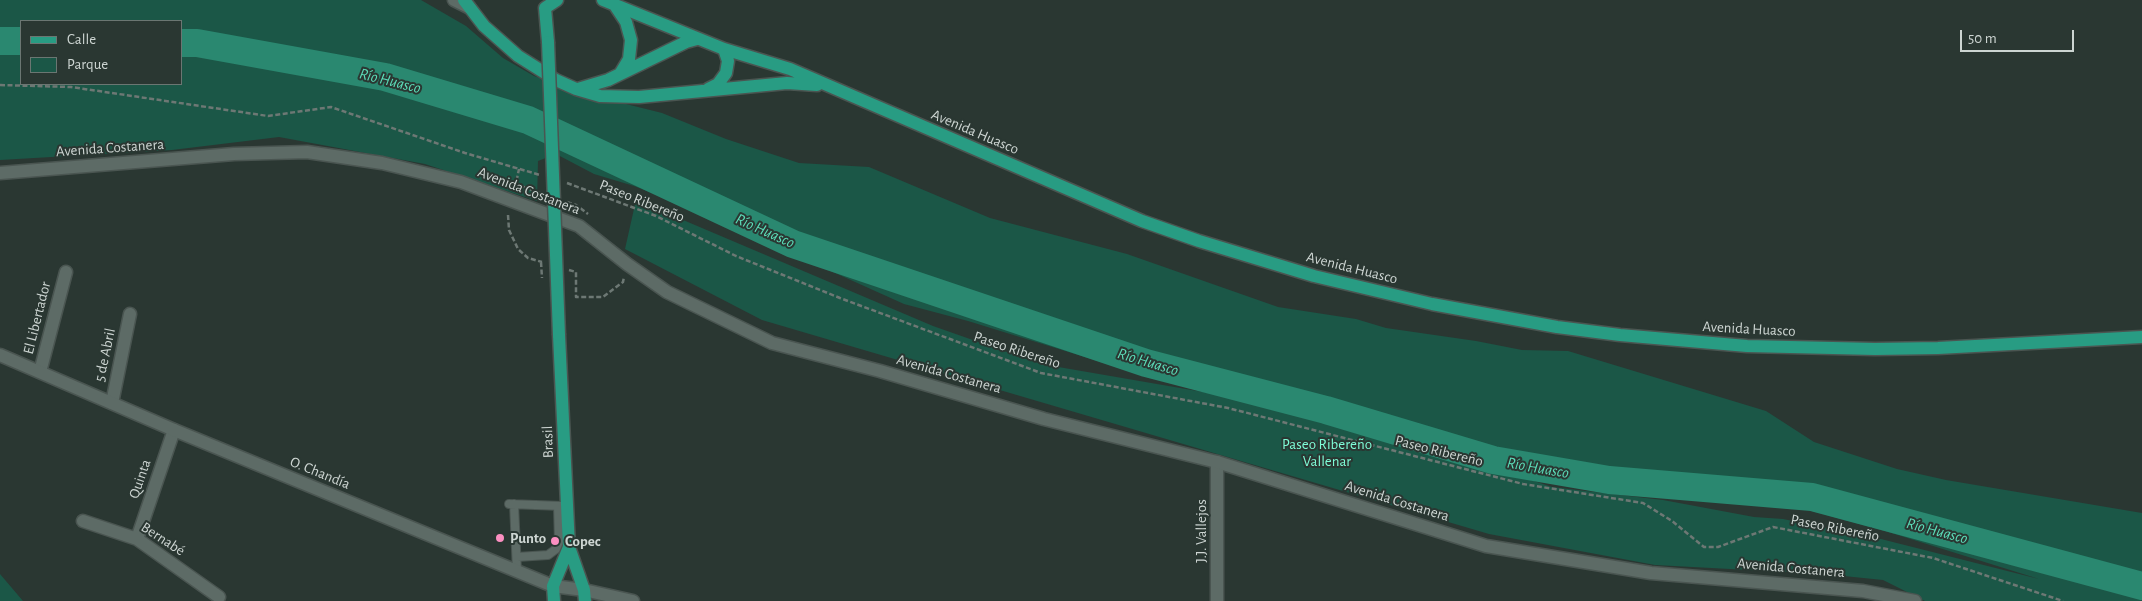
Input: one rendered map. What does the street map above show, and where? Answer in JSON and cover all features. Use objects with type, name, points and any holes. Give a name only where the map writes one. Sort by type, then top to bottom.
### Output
[{"type":"main road","points":[[454,0],[467,4],[499,41],[518,56],[576,90],[600,96],[639,97],[787,83],[828,86]]},
{"type":"main road","points":[[544,4],[557,0]]},
{"type":"main road","points":[[608,2],[626,22],[631,40],[629,59],[619,75]]},
{"type":"main road","name":"Avenida Huasco","points":[[608,2],[724,49],[779,64],[1142,221],[1199,241],[1314,276],[1415,300],[1494,316],[1620,335],[1729,345],[1802,348],[1938,348],[2142,337]]},
{"type":"main road","name":"Brasil","points":[[544,4],[548,42],[560,335],[562,506],[568,548],[585,596]]},
{"type":"main road","points":[[576,90],[619,75],[686,42],[698,39]]},
{"type":"main road","points":[[706,90],[718,84],[726,73],[728,61],[724,49]]},
{"type":"main road","name":"Avenida Costanera","points":[[0,173],[224,155],[307,152],[382,163],[461,182],[579,226],[627,264],[667,292],[772,342],[880,370],[1044,419],[1217,462],[1486,546],[1651,573],[1914,601]]},
{"type":"main road","name":"El Libertador","points":[[40,372],[66,272]]},
{"type":"main road","name":"5 de Abril","points":[[112,403],[130,314]]},
{"type":"main road","name":"O. Chandía","points":[[0,355],[174,430],[553,586],[585,596],[634,601]]},
{"type":"main road","name":"Quinta","points":[[137,538],[174,430]]},
{"type":"main road","name":"J.J. Vallejos","points":[[1217,462],[1218,601]]},
{"type":"main road","name":"Bernabé","points":[[83,521],[137,538],[219,597]]},
{"type":"main road","name":"Brasil","points":[[554,601],[553,586],[568,548]]},
{"type":"lane","points":[[517,557],[548,555],[556,549],[562,506],[512,504],[517,572]]},
{"type":"path","points":[[0,85],[71,87],[268,116],[331,107],[465,153],[546,177]]},
{"type":"path","name":"Paseo Ribereño","points":[[564,182],[656,216],[736,256],[840,298],[1041,373],[1228,408],[1523,484],[1643,503],[1672,521],[1704,547],[1718,548],[1773,527],[1933,558],[2063,601]]},
{"type":"green space","name":"Paseo Ribereño Vallenar","points":[[0,0],[421,0],[466,26],[503,58],[534,76],[594,96],[662,113],[726,139],[799,163],[869,167],[990,218],[1127,254],[1278,307],[1356,319],[1386,328],[1476,341],[1522,350],[1568,351],[1766,411],[1814,442],[1897,469],[1946,480],[2142,513],[2142,601],[1925,601],[1883,580],[1824,574],[1655,565],[1489,534],[762,320],[625,249],[636,200],[933,326],[1041,364],[1244,399],[1294,410],[1290,396],[1171,366],[1156,379],[968,321],[904,304],[693,209],[634,186],[594,174],[556,154],[538,161],[537,201],[425,164],[279,137],[172,150],[0,160]],"holes":[[[1374,433],[1526,465],[1606,473],[1760,497],[1885,531],[2039,579],[1881,539],[1783,519],[1754,517],[1663,500],[1552,487],[1528,479],[1503,475]]]},
{"type":"green space","points":[[0,574],[23,601],[0,601]]},
{"type":"waterway","name":"Río Huasco","points":[[0,41],[20,41]]},
{"type":"waterway","name":"Río Huasco","points":[[182,43],[197,43],[385,77],[528,120],[793,244],[1146,363],[1326,410],[1493,460],[1609,480],[1812,497],[2142,586]]},
{"type":"place","name":"Punto","points":[[500,538]]},
{"type":"place","name":"Copec","points":[[555,541]]}]
